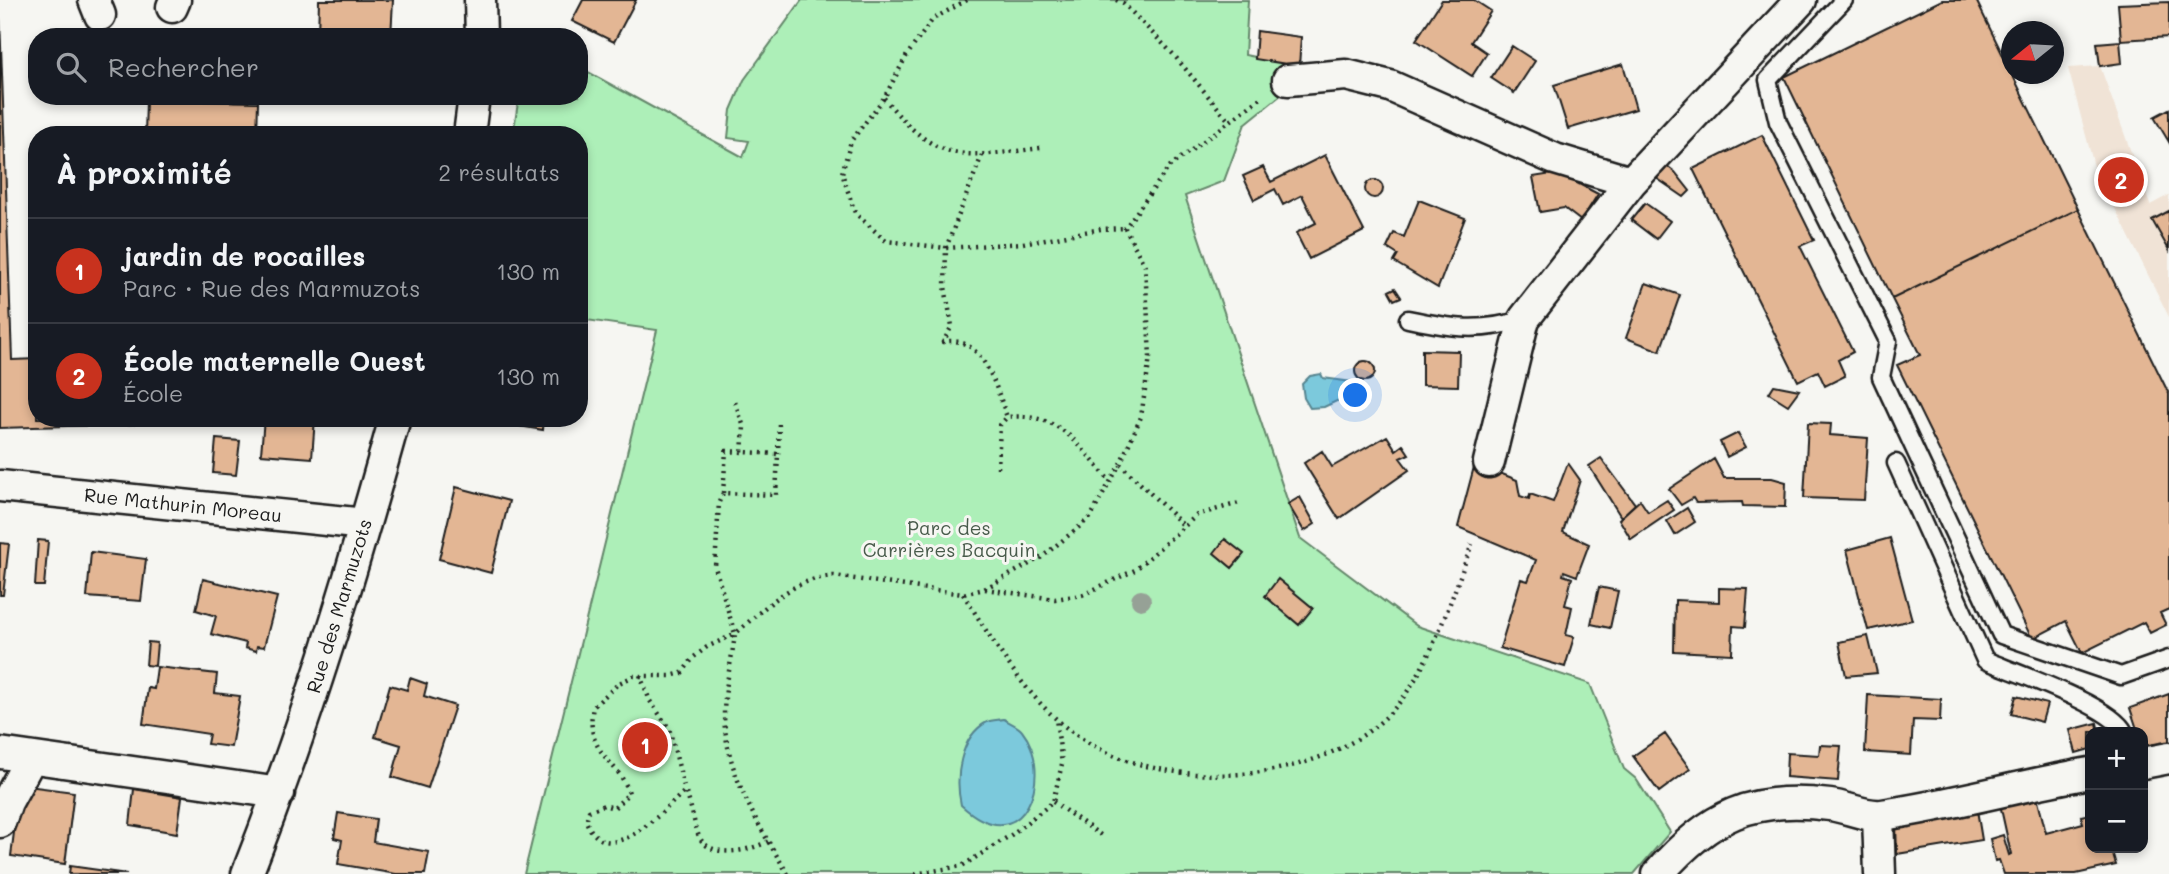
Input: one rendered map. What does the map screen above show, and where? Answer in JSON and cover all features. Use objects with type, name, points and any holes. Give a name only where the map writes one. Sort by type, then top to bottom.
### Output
[{"type":"street","points":[[480,0],[481,28]]},
{"type":"street","points":[[1489,462],[1524,319],[1631,182],[1801,0]]},
{"type":"street","points":[[1288,80],[1346,75],[1390,86],[1555,159],[1631,182]]},
{"type":"street","points":[[470,126],[473,105]]},
{"type":"street","name":"Rue des Marmuzots","points":[[247,874],[279,793],[340,614],[392,427]]},
{"type":"street","name":"Rue Mathurin Moreau","points":[[0,486],[365,524]]},
{"type":"street","points":[[0,753],[279,793]]},
{"type":"street","points":[[0,822],[7,802],[31,758]]},
{"type":"street","points":[[2148,762],[2169,758]]},
{"type":"street","points":[[1658,874],[1707,827],[1749,807],[1779,801],[1832,805],[1878,816],[2085,774]]},
{"type":"street","points":[[1878,816],[1880,874]]},
{"type":"lane","points":[[1844,0],[1768,80],[1777,122],[1888,341],[1881,377],[2001,635],[2121,676],[2169,659]]},
{"type":"lane","points":[[1408,319],[1456,329],[1496,328],[1524,319]]},
{"type":"lane","points":[[1896,463],[1985,660],[2102,710],[2122,727]]},
{"type":"path","points":[[967,0],[933,19],[907,55],[884,98],[850,141],[842,173],[855,213],[886,241],[946,248],[1023,243],[1101,229],[1125,228]]},
{"type":"path","points":[[1116,0],[1123,2],[1173,54],[1229,121]]},
{"type":"path","points":[[1125,228],[1169,167],[1288,80]]},
{"type":"path","points":[[884,98],[909,129],[932,146],[982,155],[1041,148]]},
{"type":"path","points":[[982,155],[946,248],[945,287],[952,326],[943,342],[953,340],[968,343],[981,358],[1007,417]]},
{"type":"path","points":[[685,791],[668,810],[630,837],[601,840],[593,835],[586,821],[589,811],[600,806],[614,808],[629,793],[623,779],[601,754],[593,732],[593,707],[619,683],[640,675],[676,676],[707,647],[735,634],[792,587],[820,577],[834,576],[963,594],[984,589],[1042,557],[1090,517],[1120,464],[1141,416],[1150,357],[1145,266],[1125,228]]},
{"type":"path","points":[[735,402],[744,427],[743,452]]},
{"type":"path","points":[[998,468],[1000,425],[1007,417]]},
{"type":"path","points":[[1007,417],[1037,418],[1062,427],[1110,481]]},
{"type":"path","points":[[723,493],[776,495],[779,424]]},
{"type":"path","points":[[778,454],[726,451],[723,493],[719,502],[715,567],[735,634],[724,713],[728,747],[737,778],[788,874]]},
{"type":"path","points":[[1120,464],[1183,525]]},
{"type":"path","points":[[984,589],[1055,599],[1082,595],[1135,570],[1183,525],[1210,509],[1239,503]]},
{"type":"path","points":[[963,594],[1020,681],[1056,719],[1097,748],[1147,767],[1189,773],[1249,773],[1276,769],[1336,751],[1364,737],[1393,710],[1411,683],[1444,617],[1472,544]]},
{"type":"path","points":[[640,675],[650,701],[669,728],[685,791],[693,807],[698,835],[705,845],[727,852],[759,846],[769,841]]},
{"type":"path","points":[[915,874],[962,866],[1011,835],[1053,802],[1062,764],[1056,719]]},
{"type":"path","points":[[1053,802],[1102,836]]},
{"type":"shaded area","points":[[2100,66],[2150,205],[2169,195],[2169,317],[2094,166],[2068,68]]},
{"type":"green space","name":"Parc des Carrières Bacquin","points":[[802,0],[1248,0],[1245,55],[1284,63],[1290,93],[1281,95],[1245,124],[1224,181],[1185,196],[1300,538],[1417,626],[1590,684],[1624,769],[1636,779],[1670,832],[1634,874],[524,874],[657,330],[588,320],[588,126],[514,126],[518,105],[588,105],[588,72],[743,157],[749,141],[728,138],[731,110],[744,80]]},
{"type":"water","points":[[1321,374],[1323,378],[1352,382],[1354,393],[1324,407],[1310,408],[1304,398],[1302,384],[1310,376]]},
{"type":"water","points":[[1004,719],[1022,731],[1031,748],[1035,768],[1034,788],[1028,806],[1017,818],[1002,824],[983,820],[961,805],[959,771],[970,738],[987,722]]},
{"type":"building","points":[[319,0],[393,0],[391,28],[318,28]]},
{"type":"building","points":[[583,0],[636,0],[614,42],[572,21]]},
{"type":"building","points":[[1442,0],[1474,0],[1491,11],[1471,42],[1487,53],[1472,76],[1416,40]]},
{"type":"building","points":[[1942,0],[1976,0],[2001,51],[2001,84],[2017,84],[2078,209],[1892,299],[1784,77]]},
{"type":"building","points":[[2169,2],[2169,37],[2121,40],[2118,4]]},
{"type":"building","points":[[0,17],[12,360],[28,359],[28,427],[34,427],[0,428]]},
{"type":"building","points":[[1257,31],[1301,37],[1299,66],[1255,59]]},
{"type":"building","points":[[2120,41],[2122,63],[2100,66],[2097,43]]},
{"type":"building","points":[[1512,46],[1535,61],[1514,93],[1491,78]]},
{"type":"building","points":[[1623,64],[1636,109],[1568,129],[1554,85]]},
{"type":"building","points":[[146,105],[258,105],[257,126],[145,126]]},
{"type":"building","points":[[2169,109],[2169,142],[2154,117]]},
{"type":"building","points":[[1762,135],[1814,240],[1800,246],[1853,352],[1838,360],[1845,376],[1825,386],[1818,371],[1798,381],[1693,169]]},
{"type":"building","points":[[1325,155],[1364,231],[1309,259],[1296,233],[1316,223],[1302,195],[1283,205],[1275,189],[1254,200],[1243,176],[1263,167],[1271,182]]},
{"type":"building","points":[[1663,163],[1675,172],[1690,191],[1684,197],[1652,175]]},
{"type":"building","points":[[1558,173],[1598,194],[1581,221],[1564,208],[1540,212],[1533,177]]},
{"type":"building","points":[[1374,180],[1380,183],[1383,189],[1380,195],[1374,198],[1368,195],[1365,189],[1368,183]]},
{"type":"building","points":[[1419,200],[1465,218],[1438,288],[1394,262],[1398,255],[1387,248],[1394,233],[1404,237]]},
{"type":"building","points":[[1645,203],[1670,221],[1656,239],[1631,220]]},
{"type":"building","points":[[2078,209],[2169,394],[2169,609],[2160,613],[2166,625],[2150,633],[2144,622],[2082,653],[2066,621],[2032,639],[1897,365],[1920,355],[1892,299]]},
{"type":"building","points":[[2169,211],[2169,250],[2152,220]]},
{"type":"building","points":[[1646,283],[1680,295],[1660,351],[1626,338]]},
{"type":"building","points":[[1395,288],[1401,297],[1394,300],[1389,291]]},
{"type":"building","points":[[1422,350],[1459,351],[1458,386],[1422,385]]},
{"type":"building","points":[[1365,361],[1372,364],[1375,371],[1372,378],[1365,381],[1358,378],[1355,371],[1358,364]]},
{"type":"building","points":[[1774,385],[1799,390],[1788,405],[1769,393]]},
{"type":"building","points":[[1808,423],[1831,424],[1830,435],[1868,438],[1864,500],[1804,498]]},
{"type":"building","points":[[263,427],[314,427],[312,458],[261,454]]},
{"type":"building","points":[[1738,433],[1746,447],[1727,457],[1720,442]]},
{"type":"building","points":[[1387,436],[1396,450],[1403,445],[1409,454],[1400,458],[1409,470],[1339,519],[1304,463],[1322,451],[1332,467]]},
{"type":"building","points":[[216,439],[240,441],[236,475],[213,473]]},
{"type":"building","points":[[1601,458],[1635,504],[1621,517],[1589,466]]},
{"type":"building","points":[[1714,459],[1724,478],[1772,478],[1786,482],[1785,507],[1743,506],[1742,502],[1696,503],[1693,498],[1681,505],[1669,489]]},
{"type":"building","points":[[1475,463],[1517,480],[1520,496],[1529,499],[1530,494],[1553,502],[1568,463],[1580,480],[1563,532],[1589,544],[1577,576],[1564,571],[1563,575],[1572,578],[1565,605],[1572,607],[1566,635],[1574,637],[1565,667],[1500,648],[1521,579],[1528,581],[1536,560],[1458,527]]},
{"type":"building","points":[[456,487],[509,501],[491,573],[439,559]]},
{"type":"building","points":[[1300,497],[1315,524],[1304,531],[1288,504]]},
{"type":"building","points":[[1640,500],[1648,512],[1667,500],[1674,510],[1631,539],[1619,519]]},
{"type":"building","points":[[1687,508],[1695,522],[1675,535],[1667,521]]},
{"type":"building","points":[[1890,538],[1912,620],[1868,630],[1847,550]]},
{"type":"building","points":[[1225,539],[1244,554],[1232,568],[1214,553]]},
{"type":"building","points":[[38,540],[48,541],[44,586],[35,586]]},
{"type":"building","points":[[0,543],[9,544],[3,595],[0,595]]},
{"type":"building","points":[[91,552],[146,559],[141,601],[87,597]]},
{"type":"building","points":[[203,579],[277,597],[264,647],[257,646],[256,651],[245,648],[246,643],[211,634],[216,616],[196,610]]},
{"type":"building","points":[[1278,579],[1313,608],[1299,625],[1265,596]]},
{"type":"building","points":[[1599,587],[1618,591],[1610,628],[1591,624]]},
{"type":"building","points":[[1719,588],[1748,589],[1745,627],[1733,626],[1732,654],[1674,651],[1675,600],[1719,602]]},
{"type":"building","points":[[1868,636],[1877,673],[1846,676],[1839,642]]},
{"type":"building","points":[[148,642],[157,643],[155,666],[146,665]]},
{"type":"building","points":[[157,667],[217,674],[215,693],[240,696],[231,747],[207,744],[209,734],[143,724],[148,688],[154,689]]},
{"type":"building","points":[[410,678],[427,684],[424,696],[455,706],[428,788],[392,777],[401,745],[375,737],[390,685],[407,690]]},
{"type":"building","points":[[2169,694],[2169,742],[2148,745],[2148,727],[2136,727],[2130,708]]},
{"type":"building","points":[[1868,695],[1941,699],[1940,721],[1913,720],[1911,755],[1865,752]]},
{"type":"building","points":[[2016,696],[2047,704],[2042,722],[2011,714]]},
{"type":"building","points":[[2097,723],[2098,727],[2085,727],[2085,750],[2076,753],[2070,730]]},
{"type":"building","points":[[1665,734],[1690,769],[1659,792],[1633,756]]},
{"type":"building","points":[[1820,745],[1841,746],[1838,781],[1786,777],[1787,753],[1819,755]]},
{"type":"building","points":[[20,785],[74,792],[65,864],[11,856]]},
{"type":"building","points":[[134,789],[182,797],[177,833],[130,825]]},
{"type":"building","points":[[2035,789],[2046,833],[2083,823],[2081,816],[2085,815],[2085,853],[2112,853],[2116,865],[2076,874],[2004,874],[1999,860],[1995,861],[1990,839],[2003,835],[2009,855],[2011,854],[1998,795]]},
{"type":"building","points":[[1977,810],[1982,840],[1897,854],[1896,824]]},
{"type":"building","points":[[338,813],[376,819],[373,842],[429,852],[425,874],[396,874],[338,864],[342,840],[334,838]]},
{"type":"building","points":[[70,866],[127,874],[69,874]]},
{"type":"place","name":"École maternelle Ouest","points":[[2121,180]]},
{"type":"place","name":"jardin de rocailles","points":[[645,745]]}]
